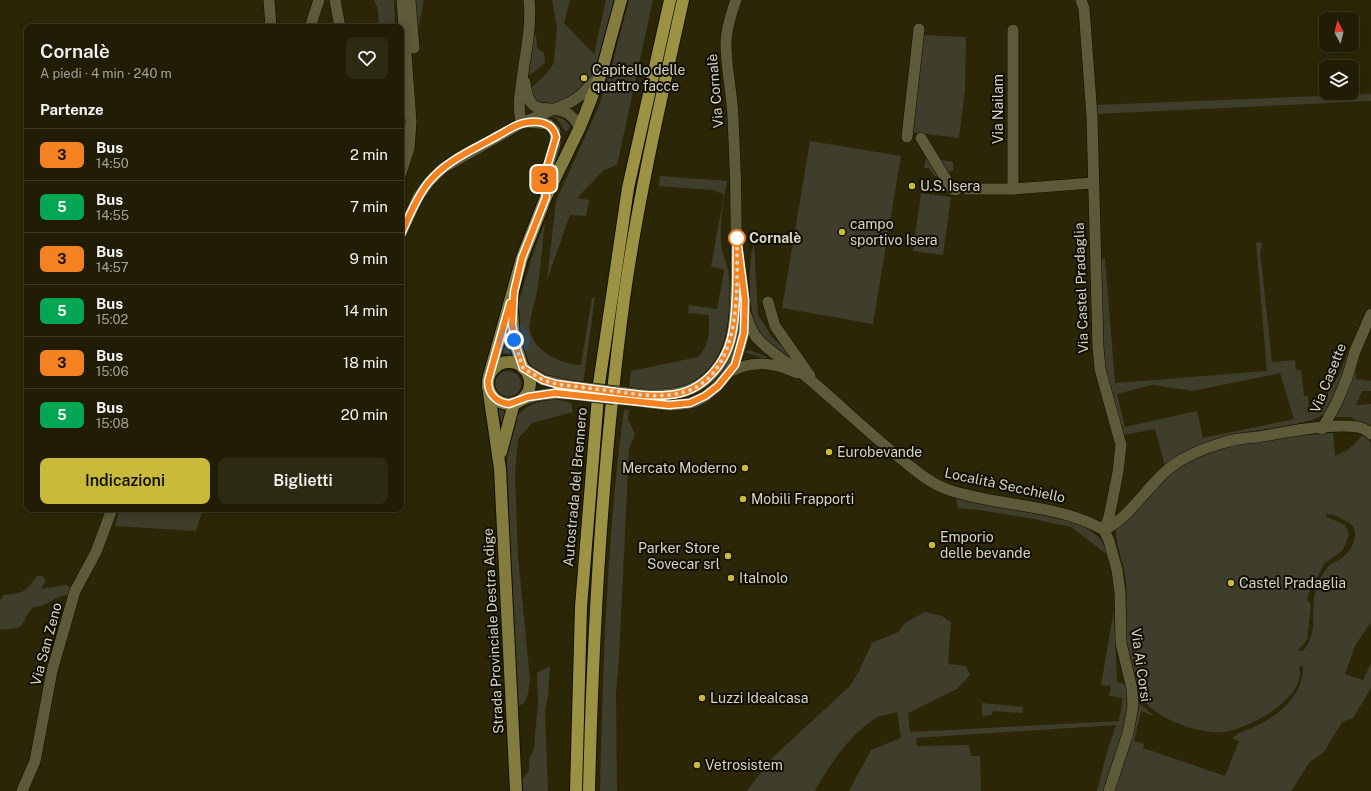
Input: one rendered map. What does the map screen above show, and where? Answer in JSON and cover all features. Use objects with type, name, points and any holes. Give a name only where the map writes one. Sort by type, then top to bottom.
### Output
[{"type":"highway","name":"Autostrada del Brennero","points":[[576,791],[581,607],[588,500],[599,384],[628,188],[670,0]]},
{"type":"highway","name":"Autostrada del Brennero","points":[[589,791],[595,602],[611,404],[624,297],[642,193],[683,0]]},
{"type":"main road","name":"Strada Provinciale Destra Adige","points":[[516,791],[500,470],[489,381],[522,258],[546,197],[580,127],[601,74],[621,0]]},
{"type":"main road","name":"Strada Provinciale Destra Adige","points":[[514,292],[512,332],[523,368]]},
{"type":"main road","points":[[507,362],[519,365],[523,368],[529,379],[530,385],[528,391],[517,402],[504,403],[495,399],[489,381],[496,366],[507,362]]},
{"type":"main road","name":"Strada Provinciale Destra Adige","points":[[500,470],[504,435],[517,402]]},
{"type":"street","points":[[269,0],[271,24]]},
{"type":"street","points":[[311,24],[319,0]]},
{"type":"street","points":[[335,0],[339,24]]},
{"type":"street","points":[[402,0],[404,24]]},
{"type":"street","points":[[410,0],[414,48]]},
{"type":"street","points":[[522,123],[519,111],[528,27],[529,0]]},
{"type":"street","name":"Via Cornalè","points":[[736,0],[731,14],[726,43],[733,115],[737,238]]},
{"type":"street","name":"Via Castel Pradaglia","points":[[1081,0],[1084,8],[1086,29],[1092,116],[1100,369],[1121,445],[1118,472],[1109,517],[1104,530]]},
{"type":"street","points":[[404,28],[411,127],[404,166]]},
{"type":"street","points":[[907,137],[919,29]]},
{"type":"street","name":"Via Nailam","points":[[1013,30],[1013,189]]},
{"type":"street","points":[[524,67],[527,94],[530,102],[536,107],[568,113],[574,118],[580,127]]},
{"type":"street","points":[[404,227],[418,197],[428,182],[443,168],[522,123],[581,96],[601,74]]},
{"type":"street","points":[[522,123],[548,124],[555,131],[555,144],[544,177],[546,197]]},
{"type":"street","points":[[921,138],[952,190],[1013,189],[1093,183]]},
{"type":"street","points":[[523,368],[543,380],[569,390],[644,399],[669,405],[690,403],[712,391],[735,365],[744,333],[745,312],[737,238]]},
{"type":"street","points":[[737,238],[733,331],[735,341],[740,348]]},
{"type":"street","points":[[768,302],[775,326],[805,366],[815,383]]},
{"type":"street","name":"Località Secchiello","points":[[745,312],[756,338],[765,346],[792,364],[888,449],[934,485],[951,491],[1066,513],[1088,521],[1104,530]]},
{"type":"street","name":"Via Casette","points":[[1322,428],[1336,404],[1347,378],[1355,351],[1371,314]]},
{"type":"street","points":[[722,362],[733,331]]},
{"type":"street","points":[[644,399],[668,396],[687,391],[704,382],[734,350],[750,345],[765,346]]},
{"type":"street","name":"Località Secchiello","points":[[740,348],[745,353],[766,364],[790,370],[815,383]]},
{"type":"street","name":"Località Secchiello","points":[[730,371],[748,364],[766,364]]},
{"type":"street","points":[[517,402],[528,397],[569,390]]},
{"type":"street","name":"Via Casette","points":[[1322,428],[1358,427],[1367,430],[1371,434]]},
{"type":"street","points":[[1104,530],[1122,518],[1151,486],[1172,466],[1195,453],[1224,442],[1322,428]]},
{"type":"street","name":"Via San Zeno","points":[[22,791],[35,761],[52,670],[75,591],[96,552],[111,512]]},
{"type":"street","name":"Via Ai Corsi","points":[[1104,530],[1109,541],[1118,577],[1120,592],[1121,643],[1132,689],[1133,706],[1128,733],[1109,791]]},
{"type":"shaded area","points":[[374,0],[394,0],[395,24],[379,24],[378,10]]},
{"type":"shaded area","points":[[413,0],[424,0],[416,39]]},
{"type":"shaded area","points":[[552,0],[570,0],[564,23],[594,54],[606,0],[615,0],[593,76],[577,92],[551,106],[538,102],[531,92],[532,87],[546,74],[554,63],[557,27]]},
{"type":"shaded area","points":[[629,0],[653,0],[617,165],[604,170],[577,198],[589,200],[586,216],[570,215],[547,280],[556,201],[599,106],[612,65]]},
{"type":"shaded area","points":[[534,35],[536,35],[537,48],[544,53],[545,63],[529,76]]},
{"type":"shaded area","points":[[921,35],[966,37],[965,89],[959,138],[910,132]]},
{"type":"shaded area","points":[[1359,94],[1371,94],[1371,101],[1096,114],[1096,105],[1319,96],[1319,100],[1359,100]]},
{"type":"shaded area","points":[[550,115],[566,121],[570,126],[567,131],[565,131],[557,119]]},
{"type":"shaded area","name":"campo sportivo Isera","points":[[810,141],[901,156],[873,324],[782,308]]},
{"type":"shaded area","points":[[928,149],[936,159],[953,162],[953,170],[944,177],[934,176],[929,168],[924,168]]},
{"type":"shaded area","points":[[660,176],[727,181],[722,212],[721,244],[729,277],[730,293],[727,327],[723,344],[716,359],[707,372],[694,382],[677,388],[665,390],[629,389],[631,371],[698,357],[702,353],[708,338],[709,315],[688,313],[689,305],[717,309],[724,270],[711,266],[724,195],[713,190],[659,186]]},
{"type":"shaded area","points":[[921,193],[951,197],[943,255],[913,251]]},
{"type":"shaded area","points":[[545,222],[537,292],[531,318],[530,331],[533,339],[550,356],[558,360],[581,365],[592,298],[595,297],[583,384],[544,375],[531,367],[524,358],[516,324],[518,305],[533,253]]},
{"type":"shaded area","points":[[1256,242],[1263,243],[1260,251],[1272,362],[1295,360],[1296,370],[1301,370],[1304,396],[1308,396],[1309,407],[1320,406],[1339,375],[1350,347],[1338,391],[1330,407],[1325,413],[1318,417],[1296,424],[1243,433],[1215,440],[1189,450],[1165,466],[1155,429],[1124,435],[1104,367],[1099,261],[1105,258],[1115,383],[1267,371]],"holes":[[[1280,373],[1294,419],[1203,438],[1197,411],[1125,427],[1117,394],[1152,385],[1193,391]]]},
{"type":"shaded area","points":[[754,243],[758,315],[772,337],[790,353],[790,357],[770,344],[758,329],[754,320],[750,299],[750,275]]},
{"type":"shaded area","points":[[507,326],[511,353],[501,354]]},
{"type":"shaded area","points":[[749,350],[767,357],[766,359],[745,352]]},
{"type":"shaded area","points":[[1356,364],[1356,379],[1371,381],[1371,391],[1362,391],[1356,405],[1371,404],[1371,426],[1365,422],[1356,421],[1351,417],[1335,417]]},
{"type":"shaded area","points":[[508,371],[517,375],[521,384],[517,393],[508,397],[499,393],[495,384],[499,375]]},
{"type":"shaded area","points":[[554,399],[571,403],[573,412],[532,423],[518,439],[515,473],[518,557],[530,679],[528,694],[524,703],[518,706],[507,473],[509,440],[515,420],[522,411],[532,405]]},
{"type":"shaded area","points":[[498,408],[508,410],[502,424]]},
{"type":"shaded area","points":[[624,410],[629,410],[628,420],[635,434],[629,449],[616,693],[617,791],[600,791],[604,648],[610,552],[618,457]]},
{"type":"shaded area","points":[[1333,433],[1335,456],[1348,450],[1363,435],[1371,443],[1371,622],[1355,646],[1345,674],[1363,680],[1371,663],[1371,688],[1353,718],[1342,722],[1324,752],[1309,763],[1291,791],[1115,791],[1140,704],[1154,716],[1141,711],[1134,741],[1144,744],[1143,748],[1225,776],[1239,741],[1232,739],[1240,733],[1273,716],[1288,703],[1299,686],[1303,667],[1299,666],[1300,678],[1295,689],[1286,700],[1275,710],[1248,725],[1235,730],[1224,732],[1203,731],[1180,724],[1158,713],[1149,706],[1140,694],[1127,652],[1126,583],[1117,543],[1116,530],[1142,505],[1169,474],[1185,463],[1203,454],[1246,442]],"holes":[[[1326,514],[1334,515],[1351,524],[1354,528],[1354,539],[1353,544],[1346,554],[1342,558],[1332,563],[1325,570],[1320,579],[1315,595],[1312,635],[1303,651],[1298,650],[1307,640],[1311,605],[1307,599],[1308,595],[1324,564],[1343,550],[1349,534],[1345,525],[1327,517]]]},
{"type":"shaded area","points":[[956,498],[1080,523],[1100,538],[1109,556],[1071,527],[980,510],[958,508]]},
{"type":"shaded area","points":[[119,512],[202,512],[196,531],[115,526]]},
{"type":"shaded area","points":[[37,576],[42,576],[46,580],[41,589],[66,585],[73,588],[68,595],[34,607],[26,616],[23,624],[20,626],[10,629],[0,629],[0,601],[4,595],[24,591]]},
{"type":"shaded area","points":[[1114,609],[1117,682],[1124,684],[1129,690],[1126,721],[1103,791],[1097,791],[1116,725],[916,738],[917,746],[969,745],[971,756],[980,756],[981,791],[849,791],[871,750],[901,738],[897,712],[876,718],[857,733],[841,751],[815,791],[747,791],[772,758],[850,686],[872,643],[898,632],[905,623],[925,612],[942,616],[951,622],[948,664],[966,666],[970,675],[957,689],[908,713],[910,732],[1119,721],[1123,698],[1109,696],[1111,686],[1101,685]]},
{"type":"shaded area","points":[[550,666],[548,697],[545,711],[548,791],[522,791],[521,781],[529,771],[529,759],[534,748],[538,703],[537,673]]},
{"type":"shaded area","points":[[982,703],[1023,707],[1022,713],[993,711],[991,715],[982,716]]},
{"type":"bus line","name":"3","points":[[404,227],[418,197],[428,182],[443,168],[522,123],[537,122],[548,124],[555,131],[556,137],[544,177],[546,197],[522,258],[514,292],[512,332],[523,368],[543,380],[556,384],[645,395],[668,396],[699,386],[717,369],[722,362],[730,343],[734,321],[737,238],[746,317],[744,333],[735,365],[718,386],[705,396],[690,403],[669,405],[555,393],[528,397],[509,404],[499,402],[495,399],[489,390],[488,381],[510,303]]},
{"type":"place","name":"Capitello delle quattro facce","points":[[584,78]]},
{"type":"place","name":"U.S. Isera","points":[[912,186]]},
{"type":"place","name":"campo sportivo Isera","points":[[842,232]]},
{"type":"place","name":"Cornalè","points":[[737,238]]},
{"type":"place","name":"Eurobevande","points":[[829,452]]},
{"type":"place","name":"Mercato Moderno","points":[[745,468]]},
{"type":"place","name":"Mobili Frapporti","points":[[743,499]]},
{"type":"place","name":"Emporio delle bevande","points":[[932,545]]},
{"type":"place","name":"Parker Store Sovecar srl","points":[[728,556]]},
{"type":"place","name":"Italnolo","points":[[731,578]]},
{"type":"place","name":"Castel Pradaglia","points":[[1231,583]]},
{"type":"place","name":"Luzzi Idealcasa","points":[[702,698]]},
{"type":"place","name":"Vetrosistem","points":[[697,765]]},
{"type":"route","points":[[514,340],[523,368],[543,380],[556,384],[645,395],[668,396],[699,386],[717,369],[722,362],[730,343],[734,321],[737,238]]}]
